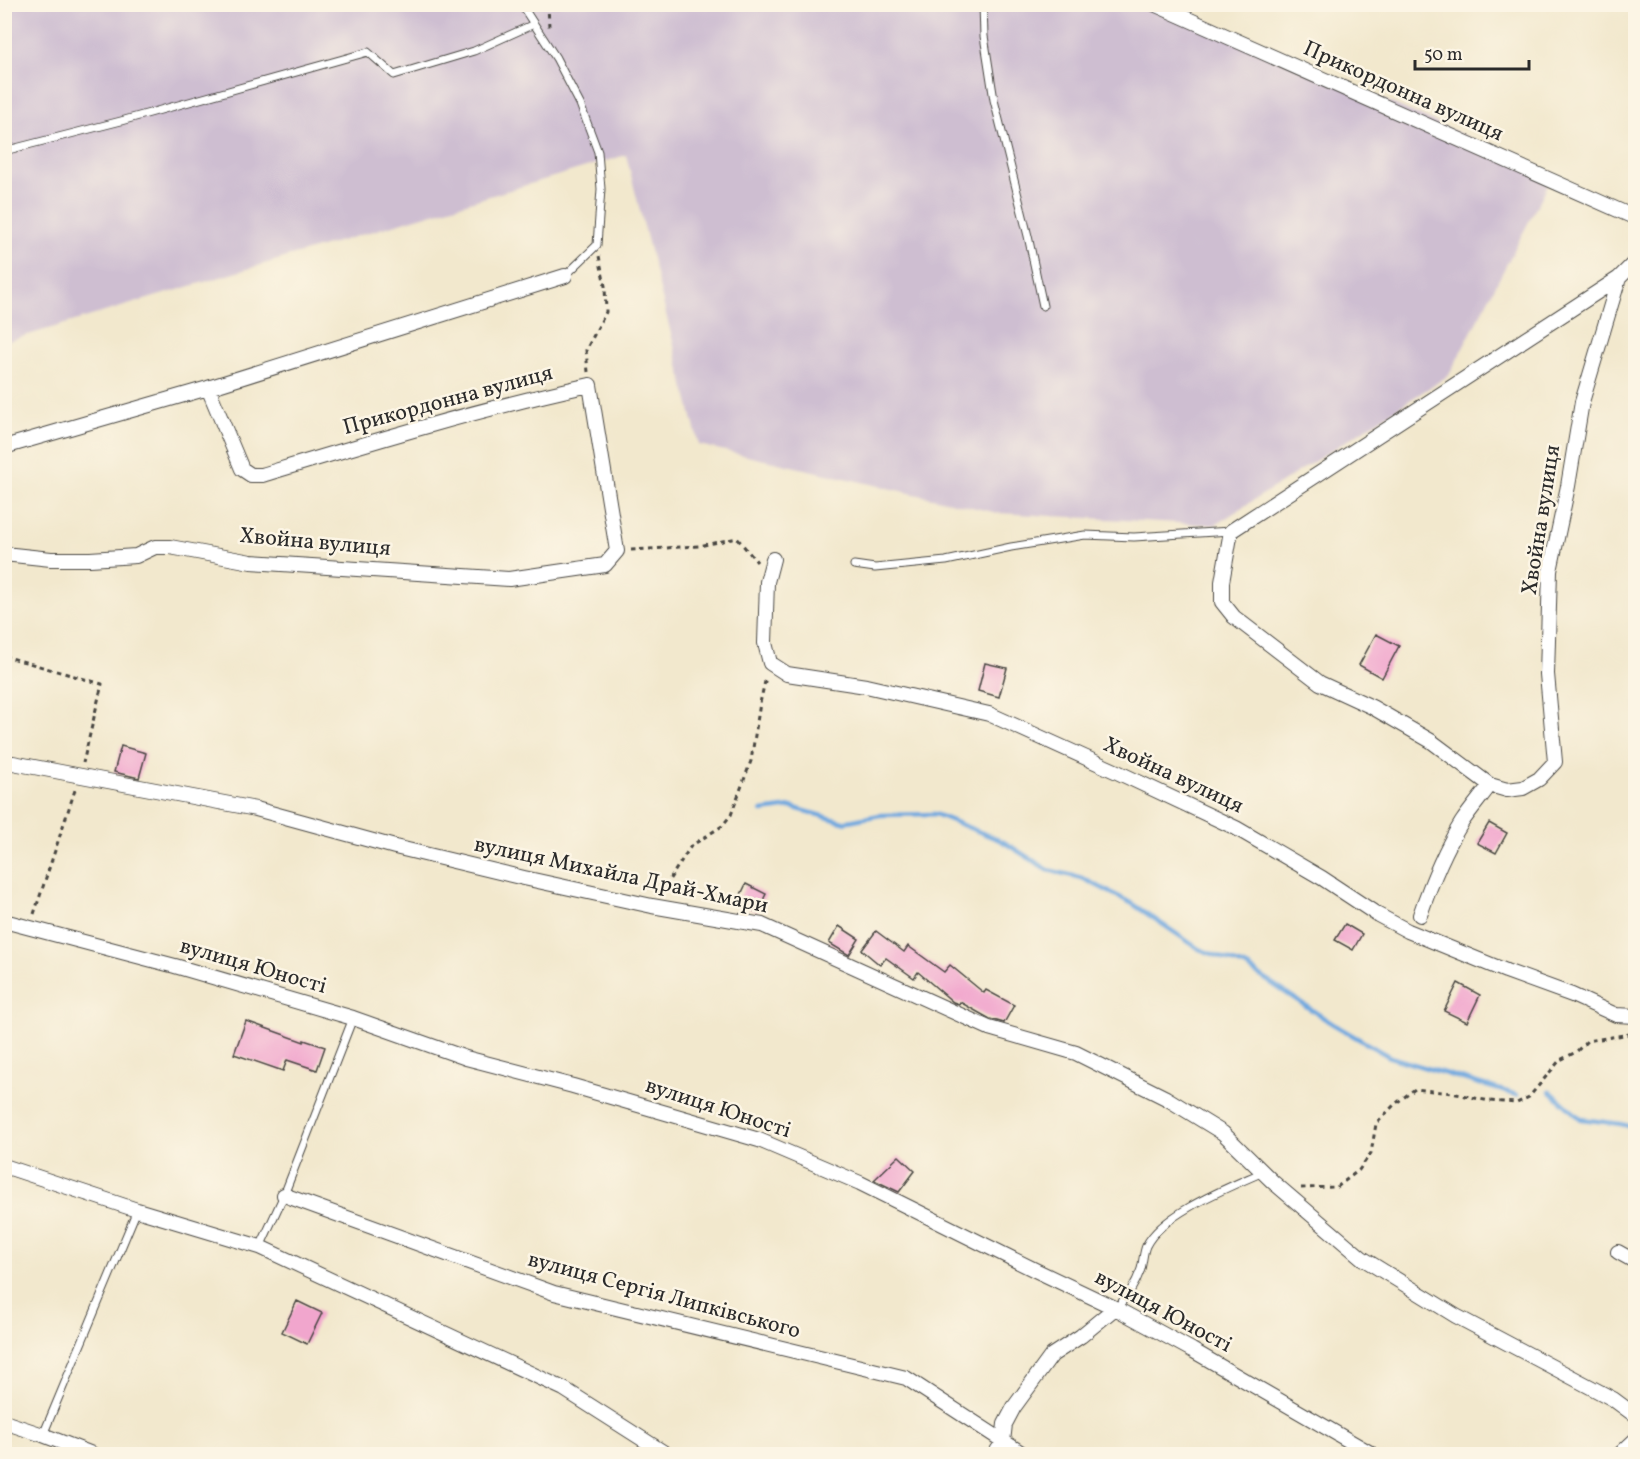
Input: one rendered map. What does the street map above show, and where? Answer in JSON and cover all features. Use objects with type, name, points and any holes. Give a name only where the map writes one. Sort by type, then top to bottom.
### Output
[{"type":"street","name":"Прикордонна вулиця","points":[[1154,4],[1635,218]]},
{"type":"street","points":[[1231,531],[1619,278],[1635,261]]},
{"type":"street","points":[[4,447],[208,388],[565,276]]},
{"type":"street","name":"Хвойна вулиця","points":[[1231,531],[1222,582],[1222,602],[1234,617],[1320,683],[1372,707],[1431,741],[1490,785],[1507,790],[1523,788],[1539,779],[1555,762],[1547,674],[1550,571],[1568,486],[1582,402],[1619,278]]},
{"type":"street","name":"Прикордонна вулиця","points":[[208,388],[242,469],[252,475],[262,476],[434,423],[590,385],[617,551]]},
{"type":"street","name":"Хвойна вулиця","points":[[4,554],[51,559],[90,559],[136,556],[155,547],[170,547],[251,562],[509,579],[605,565],[617,551]]},
{"type":"street","points":[[770,663],[765,643],[767,582],[773,559]]},
{"type":"street","name":"Хвойна вулиця","points":[[770,663],[787,674],[866,686],[989,714],[1236,828],[1408,931],[1572,994],[1616,1015],[1635,1016]]},
{"type":"street","name":"вулиця Михайла Драй-Хмари","points":[[13,763],[256,809],[395,847],[524,878],[652,906],[762,925],[989,1028],[1076,1053],[1166,1098],[1223,1133],[1282,1190],[1362,1258],[1456,1316],[1613,1399],[1635,1416]]},
{"type":"street","points":[[1420,915],[1431,884],[1449,846],[1462,822],[1490,785]]},
{"type":"street","name":"вулиця Юності","points":[[4,921],[175,966],[353,1018],[466,1058],[573,1086],[759,1140],[860,1183],[1115,1308],[1372,1455]]},
{"type":"street","points":[[4,1166],[137,1210],[260,1247],[564,1389],[666,1455]]},
{"type":"street","name":"вулиця Сергія Липківського","points":[[284,1195],[554,1293],[906,1378],[1023,1455]]},
{"type":"street","points":[[1618,1252],[1635,1262]]},
{"type":"street","points":[[995,1455],[1003,1442],[1005,1424],[1014,1407],[1052,1355],[1081,1336],[1115,1308]]},
{"type":"street","points":[[4,1422],[92,1455]]},
{"type":"street","points":[[1620,1455],[1635,1439]]},
{"type":"lane","points":[[521,4],[556,58],[580,104],[598,152],[601,189],[597,245],[565,276]]},
{"type":"lane","points":[[983,4],[984,36],[994,100],[1043,306]]},
{"type":"lane","points":[[4,144],[8,150],[368,52],[394,75],[474,51],[534,24]]},
{"type":"lane","points":[[854,565],[875,568],[946,561],[1084,535],[1134,537],[1231,531]]},
{"type":"lane","points":[[260,1247],[284,1195],[353,1018]]},
{"type":"lane","points":[[1115,1308],[1125,1300],[1141,1270],[1146,1246],[1161,1227],[1183,1211],[1263,1172]]},
{"type":"lane","points":[[43,1435],[137,1210]]},
{"type":"path","points":[[590,385],[586,350],[606,312],[597,245]]},
{"type":"path","points":[[617,551],[699,546],[737,538],[759,564],[767,582]]},
{"type":"path","points":[[652,906],[692,846],[722,826],[731,815],[751,761],[760,703],[770,663]]},
{"type":"path","points":[[1282,1190],[1337,1187],[1359,1170],[1371,1153],[1376,1124],[1395,1104],[1415,1089],[1452,1093],[1489,1101],[1517,1103],[1529,1096],[1560,1060],[1576,1053],[1587,1041],[1630,1034],[1635,1028]]},
{"type":"shaded area","points":[[5,5],[1171,5],[1553,175],[1449,375],[1215,525],[998,513],[699,445],[626,155],[5,342]]},
{"type":"building","points":[[1376,634],[1399,646],[1382,678],[1359,665]]},
{"type":"building","points":[[985,663],[1007,668],[999,697],[978,691]]},
{"type":"building","points":[[121,746],[146,753],[139,778],[114,772]]},
{"type":"building","points":[[1489,823],[1507,833],[1496,853],[1477,843]]},
{"type":"building","points":[[746,884],[766,894],[757,912],[737,903]]},
{"type":"building","points":[[1345,924],[1362,934],[1353,950],[1335,940]]},
{"type":"building","points":[[839,926],[859,939],[849,955],[829,943]]},
{"type":"building","points":[[876,931],[904,952],[908,946],[944,972],[950,965],[984,993],[986,990],[1014,1005],[1004,1023],[990,1019],[960,1002],[959,1004],[953,1002],[918,972],[914,978],[886,958],[880,965],[862,950]]},
{"type":"building","points":[[1458,983],[1480,995],[1467,1022],[1444,1011]]},
{"type":"building","points":[[246,1021],[304,1042],[304,1040],[325,1047],[317,1070],[287,1060],[283,1071],[234,1054]]},
{"type":"building","points":[[899,1156],[915,1171],[899,1192],[874,1180]]},
{"type":"building","points":[[297,1301],[322,1313],[307,1344],[282,1332]]},
{"type":"waterway","points":[[762,811],[791,807],[843,822],[880,815],[935,814],[1002,841],[1048,870],[1082,878],[1131,903],[1199,949],[1247,967],[1333,1024],[1390,1057],[1517,1095]]},
{"type":"waterway","points":[[1550,1091],[1581,1119],[1636,1128]]}]
